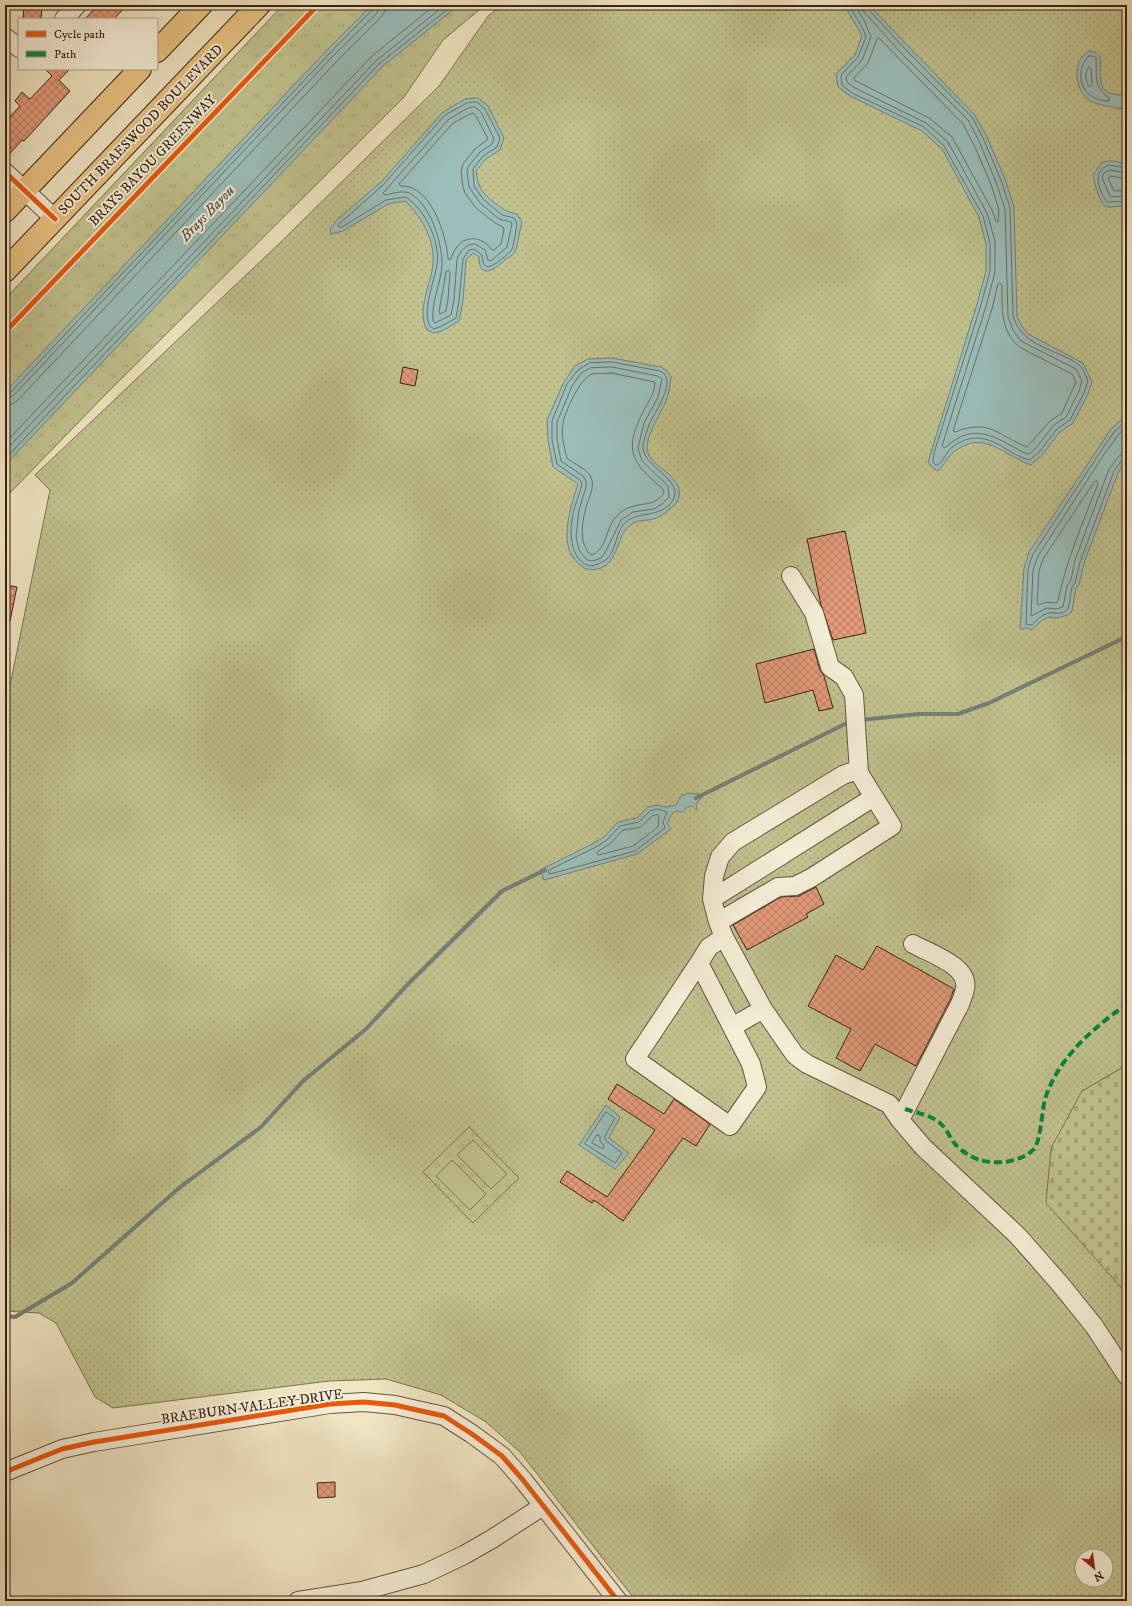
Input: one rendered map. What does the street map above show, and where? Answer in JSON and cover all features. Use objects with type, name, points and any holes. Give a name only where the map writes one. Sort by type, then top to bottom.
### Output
[{"type":"main road","points":[[158,50],[201,5]]},
{"type":"main road","name":"SOUTH BRAESWOOD BOULEVARD","points":[[5,271],[259,5]]},
{"type":"main road","points":[[5,211],[139,70]]},
{"type":"street","points":[[65,18],[77,5]]},
{"type":"street","points":[[5,37],[18,47]]},
{"type":"street","points":[[5,172],[55,219]]},
{"type":"street","points":[[699,963],[751,1064],[757,1087],[730,1126],[635,1059],[709,947],[721,930],[778,887],[795,886],[811,878],[892,826],[859,773],[854,695],[844,678],[830,667],[814,613],[791,576]]},
{"type":"street","points":[[859,773],[854,771],[843,775],[733,842],[720,857],[714,876],[712,899],[721,930],[763,1009],[795,1055],[806,1064],[889,1104],[923,1148],[1023,1242],[1061,1285],[1094,1326],[1127,1376]]},
{"type":"street","points":[[712,899],[874,797]]},
{"type":"street","points":[[900,1120],[960,1004],[966,988],[964,976],[957,967],[913,944]]},
{"type":"street","points":[[732,1027],[763,1009]]},
{"type":"street","name":"BRAEBURN VALLEY DRIVE","points":[[5,1472],[62,1449],[94,1442],[330,1404],[364,1402],[395,1406],[444,1416],[502,1456],[618,1601]]},
{"type":"street","points":[[298,1601],[362,1591],[424,1574],[470,1552],[543,1506]]},
{"type":"green space","points":[[283,5],[485,5],[443,40],[404,97],[101,399],[5,498],[5,299]]},
{"type":"green space","points":[[503,5],[1127,5],[1127,1065],[1082,1091],[1122,1287],[1127,1294],[1127,1601],[636,1601],[520,1452],[486,1422],[441,1395],[386,1379],[329,1381],[113,1408],[95,1397],[56,1323],[39,1313],[5,1311],[5,710],[50,490],[35,475],[284,239],[439,86],[489,15]]},
{"type":"green space","points":[[1127,1065],[1127,1294],[1046,1203],[1051,1148],[1082,1091]]},
{"type":"green space","points":[[469,1127],[519,1178],[473,1223],[423,1172]]},
{"type":"green space","points":[[473,1140],[507,1174],[491,1189],[457,1155]]},
{"type":"green space","points":[[452,1160],[486,1194],[470,1210],[436,1176]]},
{"type":"water","name":"Brays Bayou","points":[[372,5],[459,5],[383,66],[5,465],[5,392],[326,51]]},
{"type":"water","points":[[845,5],[869,5],[975,115],[987,137],[1005,179],[1014,207],[1017,316],[1021,325],[1028,334],[1083,363],[1092,382],[1088,394],[1073,423],[1060,432],[1043,454],[1031,465],[984,443],[965,445],[954,452],[938,471],[928,462],[986,271],[986,244],[979,217],[942,149],[922,131],[850,96],[838,87],[836,74],[855,55],[862,36]]},
{"type":"water","points":[[1090,51],[1095,52],[1100,56],[1101,80],[1105,90],[1109,93],[1117,95],[1127,95],[1127,109],[1090,101],[1081,90],[1078,83],[1077,67],[1084,55]]},
{"type":"water","points":[[478,98],[488,106],[504,138],[500,150],[486,159],[476,171],[479,186],[484,193],[504,210],[517,214],[522,222],[515,252],[492,270],[484,271],[480,264],[479,257],[473,253],[466,260],[463,301],[459,321],[444,330],[434,333],[427,330],[423,314],[425,297],[432,272],[432,246],[430,238],[422,222],[405,201],[388,204],[343,231],[331,234],[330,229],[339,218],[381,182],[443,112],[465,99]]},
{"type":"water","points":[[1115,161],[1127,165],[1127,205],[1107,207],[1100,198],[1093,175],[1101,163]]},
{"type":"water","points":[[612,358],[661,367],[666,370],[671,377],[667,398],[650,435],[647,449],[653,460],[674,480],[678,486],[679,492],[677,502],[663,514],[657,518],[639,521],[629,526],[625,530],[614,556],[610,561],[601,568],[590,570],[581,566],[573,558],[570,552],[567,527],[578,484],[553,467],[548,440],[547,420],[564,382],[575,366],[588,359]]},
{"type":"water","points":[[1127,415],[1127,460],[1118,473],[1084,563],[1079,585],[1076,588],[1072,611],[1068,615],[1056,618],[1049,617],[1041,621],[1032,630],[1028,628],[1020,629],[1024,568],[1029,552],[1111,429]]},
{"type":"water","points":[[688,793],[700,794],[701,799],[696,803],[697,810],[692,806],[687,807],[683,812],[676,811],[672,814],[667,823],[671,829],[637,854],[544,880],[540,870],[604,837],[618,822],[637,818],[648,807],[657,805],[666,807],[676,805],[681,796]]},
{"type":"water","points":[[606,1105],[620,1117],[609,1138],[629,1153],[615,1169],[579,1145]]},
{"type":"building","points":[[24,5],[42,5],[41,18],[23,18]]},
{"type":"building","points":[[98,5],[127,5],[115,18],[86,18]]},
{"type":"building","points":[[46,70],[69,70],[59,80],[70,91],[24,141],[22,140],[5,159],[5,122],[20,106],[15,101],[22,92],[30,99],[52,76]]},
{"type":"building","points":[[403,367],[418,370],[415,386],[400,383]]},
{"type":"building","points":[[845,531],[866,633],[833,640],[821,605],[807,539]]},
{"type":"building","points":[[5,585],[17,587],[10,621],[5,621]]},
{"type":"building","points":[[814,649],[820,670],[824,676],[833,708],[819,711],[813,690],[765,703],[756,664]]},
{"type":"building","points":[[816,887],[824,904],[806,914],[808,917],[747,950],[733,925],[781,897],[799,896]]},
{"type":"building","points":[[877,946],[954,989],[950,1000],[916,1066],[875,1044],[860,1071],[836,1058],[851,1029],[808,1006],[836,955],[863,970]]},
{"type":"building","points":[[617,1084],[664,1114],[674,1099],[710,1124],[696,1146],[683,1138],[623,1221],[594,1200],[592,1203],[560,1182],[567,1171],[607,1197],[655,1130],[608,1099]]},
{"type":"building","points":[[335,1482],[335,1497],[318,1498],[317,1483]]},
{"type":"waterway","points":[[860,720],[919,714],[958,714],[989,703],[1124,638]]},
{"type":"waterway","points":[[696,798],[851,721]]},
{"type":"waterway","points":[[5,1316],[15,1317],[72,1283],[179,1188],[261,1127],[303,1081],[366,1029],[410,982],[502,891],[545,870]]},
{"type":"marked path","points":[[905,1109],[929,1116],[937,1121],[945,1128],[957,1146],[966,1154],[977,1159],[1001,1162],[1016,1160],[1023,1157],[1034,1149],[1036,1145],[1040,1132],[1045,1099],[1059,1070],[1078,1045],[1102,1023],[1127,1004]]},
{"type":"cycle path","name":"BRAYS BAYOU GREENWAY","points":[[5,332],[318,5]]},
{"type":"cycle path","points":[[5,172],[55,219]]},
{"type":"cycle path","points":[[5,1472],[62,1449],[94,1442],[330,1404],[364,1402],[395,1405],[444,1416],[502,1456],[523,1480],[618,1601]]}]
